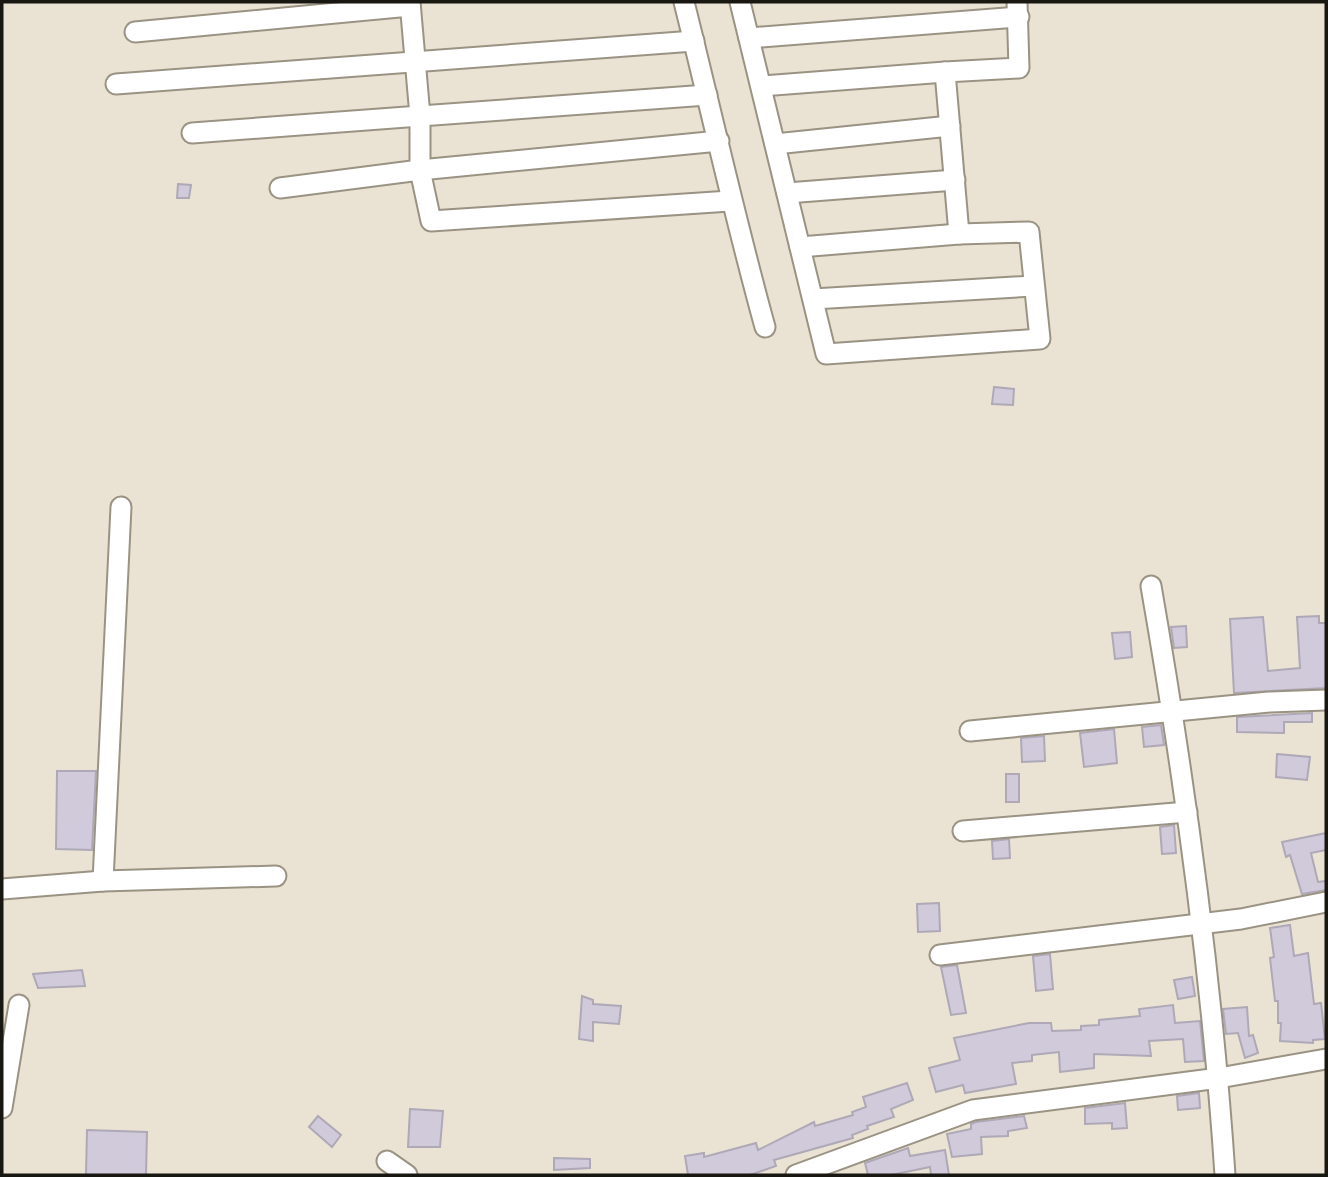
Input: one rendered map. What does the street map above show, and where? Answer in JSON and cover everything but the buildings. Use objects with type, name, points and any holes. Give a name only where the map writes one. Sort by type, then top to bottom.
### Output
[{"type":"street","points":[[684,2],[719,141],[730,201],[765,327]]},
{"type":"street","points":[[740,2],[826,354],[1040,339],[1029,232],[959,234],[800,247]]},
{"type":"street","points":[[135,32],[410,4],[420,116],[420,170],[431,221],[730,201]]},
{"type":"street","points":[[749,38],[1018,10],[1019,68],[761,86]]},
{"type":"street","points":[[116,84],[694,41]]},
{"type":"street","points":[[945,72],[959,234]]},
{"type":"street","points":[[192,133],[707,95]]},
{"type":"street","points":[[775,144],[950,126]]},
{"type":"street","points":[[280,188],[420,170],[719,141]]},
{"type":"street","points":[[786,192],[955,180]]},
{"type":"street","points":[[813,299],[1033,286]]},
{"type":"street","points":[[103,881],[121,507]]},
{"type":"street","points":[[1151,586],[1187,812],[1219,1077],[1225,1175]]},
{"type":"street","points":[[970,731],[1269,702],[1326,701]]},
{"type":"street","points":[[963,831],[1187,812]]},
{"type":"street","points":[[2,889],[103,881],[276,876]]},
{"type":"street","points":[[940,955],[1200,924],[1326,902]]},
{"type":"street","points":[[2,1108],[19,1005]]},
{"type":"street","points":[[796,1175],[972,1110],[1219,1077],[1326,1059]]},
{"type":"street","points":[[387,1161],[407,1175]]}]
